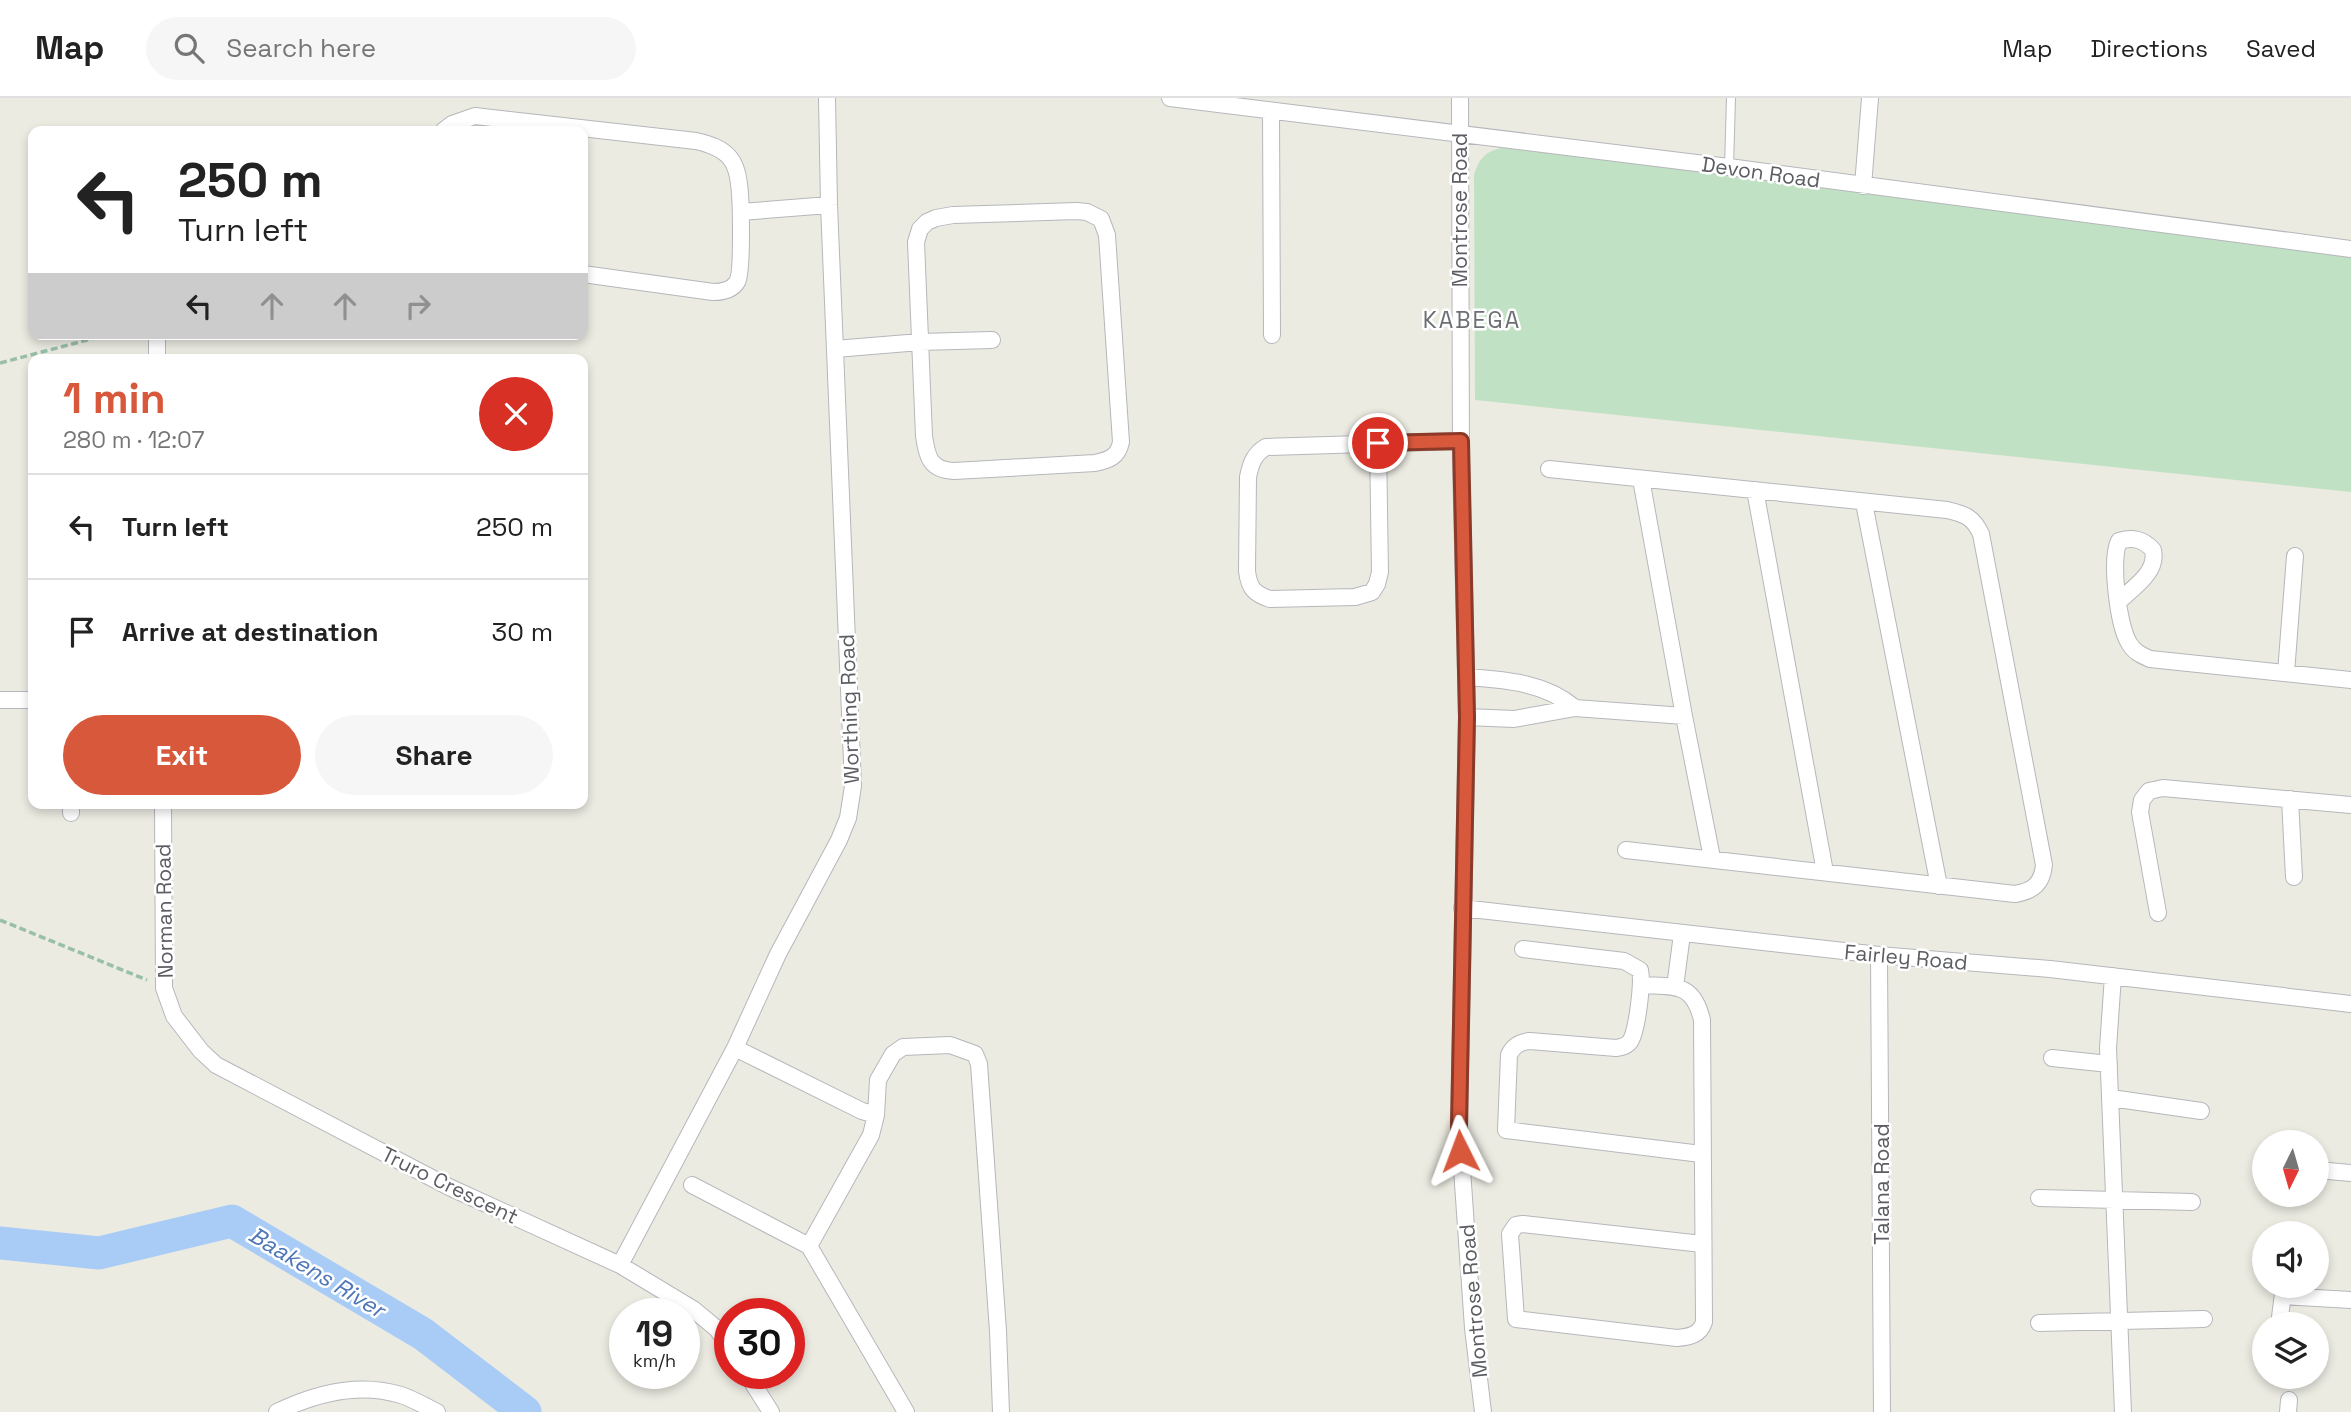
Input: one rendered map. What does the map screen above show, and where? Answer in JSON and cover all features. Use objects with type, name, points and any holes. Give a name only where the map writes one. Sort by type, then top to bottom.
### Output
[{"type":"street","name":"Worthing Road","points":[[620,1265],[735,1048],[778,954],[848,818],[853,786],[827,98]]},
{"type":"street","name":"Devon Road","points":[[1170,98],[1729,167],[2351,249]]},
{"type":"street","name":"Montrose Road","points":[[1460,98],[1458,134],[1461,441],[1467,717],[1459,1126],[1473,1328],[1483,1412]]},
{"type":"street","points":[[1863,186],[1870,98]]},
{"type":"street","points":[[1271,111],[1272,335]]},
{"type":"street","points":[[449,126],[475,116],[559,126]]},
{"type":"street","points":[[588,130],[709,144],[730,158],[736,167],[741,212],[739,277],[733,287],[727,290],[713,292],[588,275]]},
{"type":"street","points":[[741,212],[829,205]]},
{"type":"street","points":[[1076,211],[1095,214],[1101,219],[1107,235],[1121,442],[1119,451],[1114,457],[1095,463],[943,471],[929,458],[924,436],[920,342],[916,242],[920,229],[927,222],[953,215],[1076,211]]},
{"type":"street","points":[[835,349],[920,342],[992,341]]},
{"type":"street","points":[[1378,443],[1380,572],[1372,592],[1354,597],[1282,599],[1257,595],[1249,582],[1247,571],[1248,477],[1254,457],[1266,447],[1378,443],[1461,441]]},
{"type":"street","points":[[1549,469],[1947,510],[1966,515],[1973,520],[1981,534],[2044,865],[2043,877],[2028,892],[2015,894],[1626,850]]},
{"type":"street","points":[[1641,480],[1713,858]]},
{"type":"street","points":[[1755,490],[1825,872]]},
{"type":"street","points":[[1864,503],[1939,886]]},
{"type":"street","points":[[2286,673],[2295,556]]},
{"type":"street","points":[[2119,601],[2124,633],[2130,645],[2138,654],[2150,659],[2351,680]]},
{"type":"street","points":[[1466,677],[1526,683],[1566,701],[1575,708]]},
{"type":"street","points":[[0,700],[28,700]]},
{"type":"street","points":[[1467,717],[1514,719],[1575,708],[1684,716]]},
{"type":"street","points":[[2158,913],[2140,812],[2142,800],[2149,791],[2163,788],[2351,805]]},
{"type":"street","points":[[2290,799],[2294,877]]},
{"type":"street","name":"Norman Road","points":[[163,809],[164,988],[174,1016]]},
{"type":"street","name":"Fairley Road","points":[[1462,908],[1879,955],[2113,976],[2351,1004]]},
{"type":"street","points":[[1675,987],[1682,934]]},
{"type":"street","points":[[1523,949],[1625,961],[1640,970],[1642,985],[1632,1039],[1625,1046],[1616,1048],[1530,1041],[1522,1042],[1511,1049],[1506,1130],[1701,1154]]},
{"type":"street","name":"Talana Road","points":[[1879,955],[1882,1412]]},
{"type":"street","points":[[2113,976],[2109,1064],[2123,1412]]},
{"type":"street","points":[[1642,985],[1675,987],[1689,993],[1698,1001],[1702,1020],[1704,1322],[1695,1335],[1677,1338],[1516,1319],[1510,1234],[1516,1225],[1702,1244]]},
{"type":"street","name":"Truro Crescent","points":[[174,1016],[201,1051],[216,1065],[449,1187],[620,1265],[693,1309],[714,1326]]},
{"type":"street","points":[[809,1246],[870,1135],[876,1115],[878,1080],[893,1054],[903,1047],[950,1045],[975,1054],[979,1064],[983,1118],[1001,1412]]},
{"type":"street","points":[[735,1048],[862,1111],[876,1115]]},
{"type":"street","points":[[2052,1058],[2109,1064]]},
{"type":"street","points":[[2110,1098],[2201,1111]]},
{"type":"street","points":[[2329,1171],[2351,1173]]},
{"type":"street","points":[[692,1185],[809,1246],[906,1412]]},
{"type":"street","points":[[2039,1198],[2192,1202]]},
{"type":"street","points":[[2329,1297],[2351,1300]]},
{"type":"street","points":[[2039,1323],[2204,1319]]},
{"type":"street","points":[[277,1412],[320,1394],[378,1389],[404,1396],[436,1412]]},
{"type":"street","points":[[756,1389],[771,1412]]},
{"type":"lane","points":[[1729,167],[1731,98]]},
{"type":"path","points":[[34,354],[87,340]]},
{"type":"path","points":[[0,363],[28,356]]},
{"type":"path","points":[[0,920],[164,988]]},
{"type":"green space","points":[[1509,147],[2351,257],[2351,492],[1475,400],[1474,175],[1479,162],[1486,154]]},
{"type":"waterway","name":"Baakens River","points":[[0,1243],[99,1253],[232,1221],[423,1334],[525,1412]]},
{"type":"district","name":"KABEGA","points":[[1472,320]]},
{"type":"route","points":[[1378,443],[1461,441],[1467,717],[1460,1151]]}]
